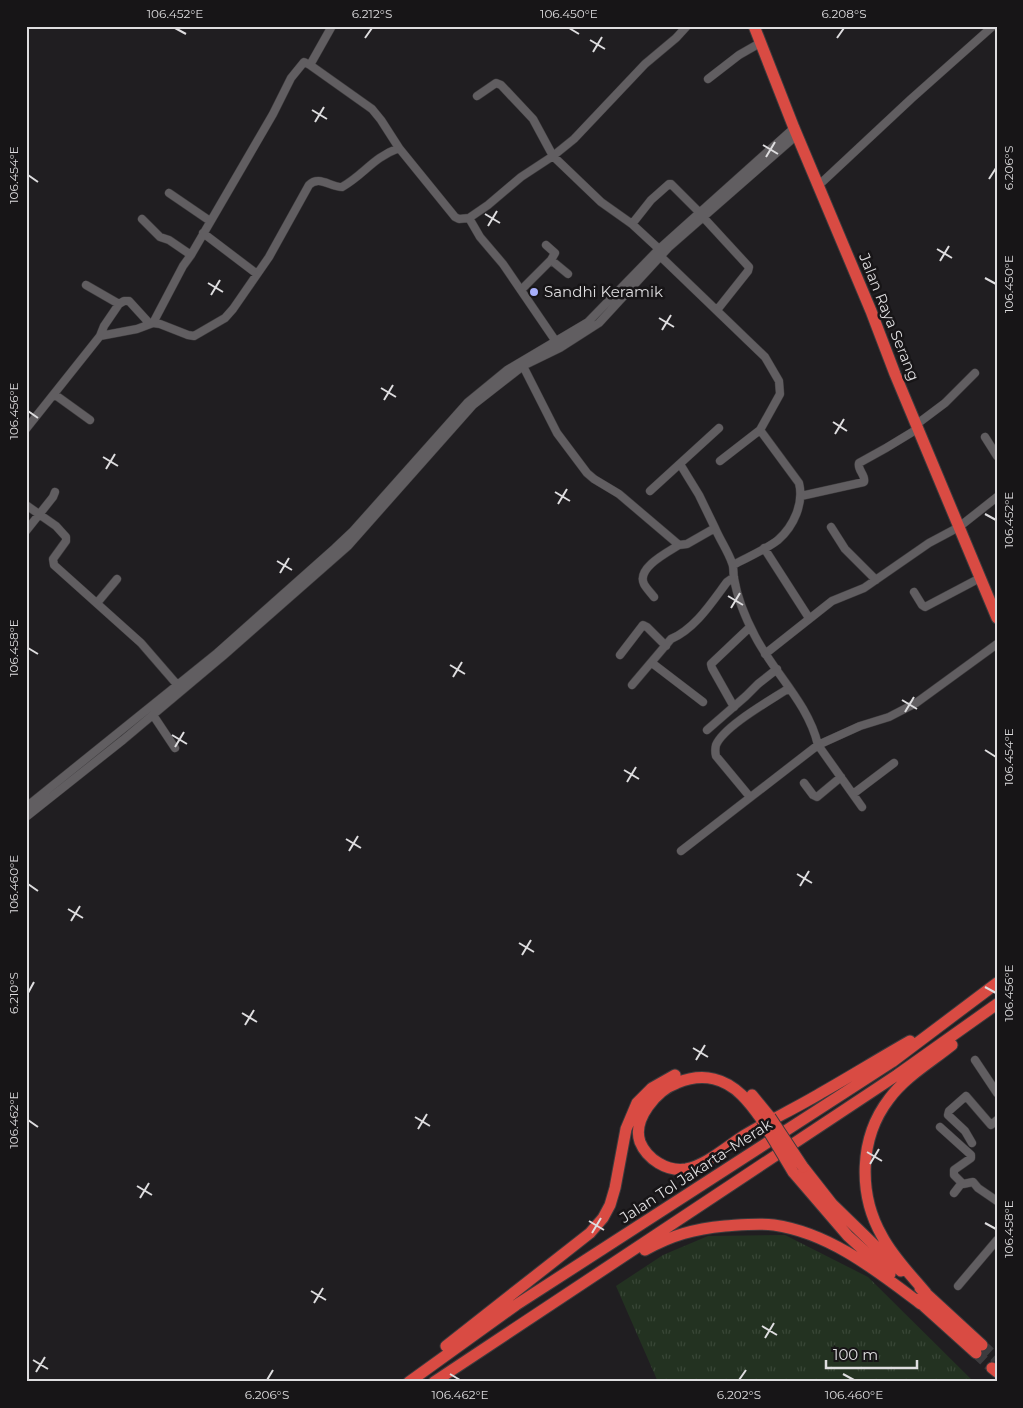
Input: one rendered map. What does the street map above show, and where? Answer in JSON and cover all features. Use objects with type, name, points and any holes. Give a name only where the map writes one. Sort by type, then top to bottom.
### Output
[{"type":"highway","name":"Jalan Raya Serang","points":[[754,26],[795,131],[997,618]]},
{"type":"highway","name":"Jalan Tol Jakarta–Merak","points":[[409,1382],[516,1305],[892,1062],[997,983]]},
{"type":"highway","name":"Jalan Tol Jakarta–Merak","points":[[435,1381],[897,1075],[997,1004]]},
{"type":"highway","points":[[435,1381],[659,1242],[683,1232],[747,1224],[774,1225],[808,1233],[838,1247],[882,1275],[979,1349],[926,1293],[897,1259],[881,1235],[870,1207],[866,1187],[866,1155],[878,1118],[895,1092],[997,1009]]},
{"type":"highway","points":[[766,1118],[730,1085],[716,1079],[700,1077],[676,1083],[659,1094],[645,1110],[639,1124],[640,1141],[648,1155],[661,1165],[676,1169],[695,1166],[745,1135],[821,1094],[874,1061],[951,1018]]},
{"type":"highway","points":[[429,1367],[444,1348],[590,1233],[603,1218],[610,1205],[626,1129],[638,1103],[652,1088],[675,1075],[702,1071],[718,1073],[734,1080],[754,1097],[798,1170],[848,1236],[921,1304]]},
{"type":"highway","points":[[798,1170],[893,1264],[926,1293]]},
{"type":"street","points":[[310,65],[332,26]]},
{"type":"street","points":[[152,324],[183,266],[273,114],[291,78],[304,62],[372,109],[399,148],[455,217],[459,219],[469,218],[488,205],[521,177],[553,156],[574,139],[646,64],[687,26]]},
{"type":"street","points":[[819,185],[911,99],[994,26]]},
{"type":"street","points":[[708,80],[739,55],[760,43]]},
{"type":"street","points":[[477,96],[496,83],[501,85],[532,119],[553,156],[601,202],[632,224],[765,357],[778,381],[780,394],[760,430],[720,461]]},
{"type":"street","points":[[26,807],[180,687],[223,656],[348,546],[469,410],[523,366],[558,345],[606,310],[659,252],[795,131]]},
{"type":"street","points":[[100,336],[152,324],[160,324],[188,335],[196,335],[229,315],[269,257],[297,205],[312,182],[318,180],[342,187],[385,153],[399,148]]},
{"type":"street","points":[[632,224],[651,200],[668,184],[671,184],[701,214],[749,267],[748,271],[716,310]]},
{"type":"street","points":[[170,193],[210,221]]},
{"type":"street","points":[[469,218],[480,237],[503,264],[558,345]]},
{"type":"street","points":[[142,220],[160,237],[169,240],[191,255]]},
{"type":"street","points":[[203,233],[257,274]]},
{"type":"street","points":[[521,290],[551,260],[555,253],[546,245]]},
{"type":"street","points":[[551,260],[568,274]]},
{"type":"street","points":[[86,285],[119,304]]},
{"type":"street","points":[[26,429],[100,336],[104,326],[119,304],[129,301],[152,324]]},
{"type":"street","points":[[26,817],[152,715],[217,653],[342,541],[468,402],[507,370],[558,345]]},
{"type":"street","points":[[523,366],[557,433],[587,473],[619,494],[679,545]]},
{"type":"street","points":[[801,496],[858,485],[864,482],[859,463],[886,448],[918,426],[975,374]]},
{"type":"street","points":[[54,394],[90,420]]},
{"type":"street","points":[[650,491],[719,428]]},
{"type":"street","points":[[733,565],[778,540],[798,510],[801,496],[799,483],[760,430]]},
{"type":"street","points":[[985,437],[997,456]]},
{"type":"street","points":[[680,464],[699,495],[733,565],[734,577],[750,627],[765,654],[804,710],[815,734],[818,746],[862,807]]},
{"type":"street","points":[[26,531],[55,492]]},
{"type":"street","points":[[765,654],[836,598],[856,592],[876,580],[929,543],[959,527],[997,497]]},
{"type":"street","points":[[26,506],[56,526],[66,538],[66,541],[53,559],[54,565],[141,643],[180,687]]},
{"type":"street","points":[[654,597],[643,583],[647,567],[679,545],[687,544],[715,528]]},
{"type":"street","points":[[831,528],[845,549],[876,580]]},
{"type":"street","points":[[764,548],[809,618]]},
{"type":"street","points":[[632,685],[671,639],[679,636],[689,628],[727,582],[734,577]]},
{"type":"street","points":[[914,592],[922,605],[927,606],[980,578]]},
{"type":"street","points":[[97,603],[117,579]]},
{"type":"street","points":[[620,655],[642,625],[647,627],[666,646]]},
{"type":"street","points":[[734,707],[711,664],[750,627]]},
{"type":"street","points":[[681,851],[818,746],[860,726],[889,717],[916,703],[997,644]]},
{"type":"street","points":[[652,663],[703,702]]},
{"type":"street","points":[[707,730],[777,669]]},
{"type":"street","points":[[750,797],[716,756],[716,744],[729,728],[789,688]]},
{"type":"street","points":[[709,714],[715,722]]},
{"type":"street","points":[[152,715],[175,748]]},
{"type":"street","points":[[853,794],[894,763]]},
{"type":"street","points":[[804,783],[817,797],[841,777]]},
{"type":"street","points":[[975,1060],[997,1092]]},
{"type":"street","points":[[964,1148],[974,1141],[948,1115],[948,1111],[966,1096],[991,1125],[997,1120]]},
{"type":"street","points":[[940,1127],[971,1156],[953,1173],[961,1184]]},
{"type":"street","points":[[954,1193],[961,1184],[973,1182],[978,1188],[997,1201]]},
{"type":"street","points":[[958,1286],[994,1248],[997,1240]]},
{"type":"green space","points":[[785,1235],[868,1277],[974,1382],[658,1382],[616,1286],[663,1255],[708,1236]]},
{"type":"tunnel","points":[[982,1345],[997,1359]]},
{"type":"tunnel","points":[[976,1353],[992,1368]]},
{"type":"place","name":"Sandhi Keramik","points":[[534,292]]}]
